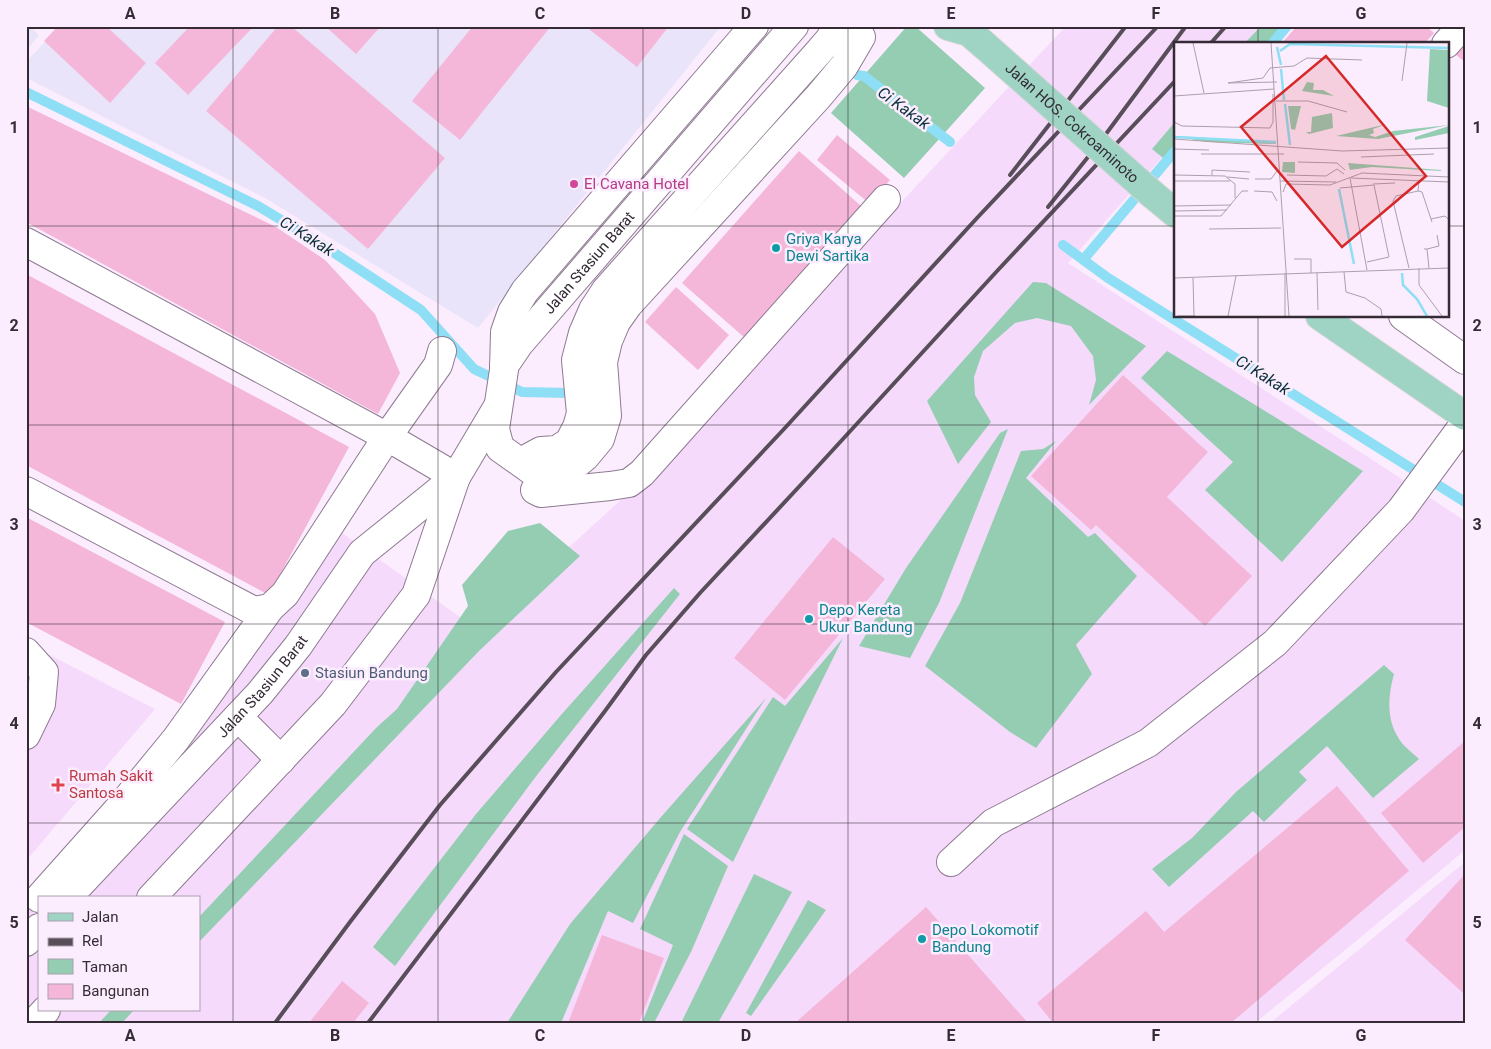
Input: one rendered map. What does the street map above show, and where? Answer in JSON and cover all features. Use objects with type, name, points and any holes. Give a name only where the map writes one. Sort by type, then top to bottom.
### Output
[{"type":"main road","name":"Jalan HOS. Cokroaminoto","points":[[967,32],[1174,212]]},
{"type":"main road","points":[[1323,318],[1465,416]]},
{"type":"street","name":"Jalan Stasiun Barat","points":[[501,384],[505,332],[512,312],[524,291],[754,26]]},
{"type":"street","name":"Jalan Stasiun Barat","points":[[153,896],[333,704],[416,594],[456,477],[518,344],[794,26]]},
{"type":"street","points":[[1448,42],[1462,26]]},
{"type":"street","points":[[522,462],[541,451],[557,450],[569,442],[577,426],[581,413],[576,360],[583,333],[606,290],[829,40],[849,32]]},
{"type":"street","points":[[501,384],[495,429],[500,448],[522,462],[526,478],[533,489],[540,492],[629,483],[642,473],[886,199]]},
{"type":"street","points":[[26,242],[387,437],[456,477]]},
{"type":"street","points":[[1407,318],[1465,360]]},
{"type":"street","points":[[41,896],[121,806],[176,739],[270,608],[285,594],[387,437],[438,365],[442,351]]},
{"type":"street","points":[[951,862],[993,823],[1148,742],[1276,643],[1410,499],[1457,433]]},
{"type":"street","name":"Jalan Stasiun Barat","points":[[69,896],[260,693],[298,646],[362,553],[456,477]]},
{"type":"street","points":[[26,491],[254,611],[270,608]]},
{"type":"street","points":[[26,652],[44,672],[42,704],[26,735]]},
{"type":"street","points":[[238,717],[281,760]]},
{"type":"street","points":[[26,912],[38,899]]},
{"type":"street","points":[[26,942],[38,929]]},
{"type":"street","points":[[34,1023],[44,1012]]},
{"type":"shaded area","points":[[26,26],[29,26],[39,35],[26,51]]},
{"type":"shaded area","points":[[60,26],[721,26],[478,328],[265,198],[26,78],[26,62]]},
{"type":"shaded area","points":[[1066,26],[1278,26],[1265,42],[1174,42],[1174,144],[1068,263],[1465,521],[1465,850],[1255,1023],[26,1023],[26,911],[38,897],[38,1012],[200,1012],[200,896],[39,896],[180,736],[342,533],[478,630],[634,488]]},
{"type":"shaded area","name":"Rumah Sakit Santosa","points":[[26,643],[155,709],[26,861]]},
{"type":"shaded area","points":[[1465,862],[1465,1023],[1270,1023]]},
{"type":"green space","points":[[907,26],[915,26],[985,88],[904,178],[831,113]]},
{"type":"green space","points":[[1261,26],[1291,26],[1277,42],[1246,42]]},
{"type":"green space","points":[[1174,123],[1174,156],[1168,162],[1152,149]]},
{"type":"green space","points":[[1033,282],[1046,283],[1146,346],[1089,405],[1096,380],[1093,356],[1071,326],[1037,318],[1015,323],[983,351],[974,377],[975,395],[991,422],[958,464],[927,401]]},
{"type":"green space","points":[[1167,351],[1363,471],[1282,562],[1205,490],[1233,462],[1141,378]]},
{"type":"green space","points":[[1008,429],[939,603],[910,658],[859,646],[906,568],[1000,433]]},
{"type":"green space","points":[[1056,441],[1026,478],[1088,537],[1095,533],[1137,576],[1076,645],[1092,674],[1036,748],[1010,732],[925,666],[960,603],[1021,451],[1043,449]]},
{"type":"green space","points":[[540,523],[580,556],[480,650],[200,941],[200,916],[376,728],[397,709],[468,606],[462,585],[508,531]]},
{"type":"green space","points":[[674,588],[680,594],[537,775],[395,966],[373,947],[476,814]]},
{"type":"green space","points":[[843,638],[733,862],[687,829],[773,697],[785,706]]},
{"type":"green space","points":[[1384,665],[1394,674],[1389,707],[1392,724],[1403,745],[1419,759],[1373,798],[1327,746],[1299,772],[1307,780],[1264,822],[1253,811],[1169,887],[1152,869],[1192,838],[1236,792]]},
{"type":"green space","points":[[766,698],[680,832],[633,923],[608,911],[561,1023],[507,1023],[570,924]]},
{"type":"green space","points":[[684,834],[728,866],[691,952],[654,1023],[642,1023],[673,945],[640,929]]},
{"type":"green space","points":[[754,874],[792,892],[718,1023],[681,1023]]},
{"type":"green space","points":[[808,900],[826,910],[751,1016],[746,1013]]},
{"type":"green space","points":[[109,1012],[132,1012],[122,1023],[99,1023]]},
{"type":"building","points":[[58,26],[106,26],[146,63],[110,103],[44,41]]},
{"type":"building","points":[[190,26],[254,26],[188,95],[155,63]]},
{"type":"building","points":[[278,26],[291,26],[445,158],[368,249],[206,111]]},
{"type":"building","points":[[325,26],[381,26],[356,54]]},
{"type":"building","points":[[473,26],[551,26],[460,140],[412,101]]},
{"type":"building","points":[[585,26],[669,26],[637,67]]},
{"type":"building","points":[[1297,26],[1426,26],[1434,33],[1426,42],[1283,42]]},
{"type":"building","points":[[1465,38],[1465,62],[1456,55],[1464,45],[1461,42]]},
{"type":"building","points":[[26,106],[276,227],[325,260],[375,314],[400,373],[378,414],[26,222]]},
{"type":"building","points":[[837,135],[890,180],[870,204],[817,160]]},
{"type":"building","name":"Griya Karya Dewi Sartika","points":[[799,151],[869,213],[753,345],[682,283]]},
{"type":"building","points":[[26,274],[349,447],[269,595],[26,465]]},
{"type":"building","points":[[676,287],[729,335],[698,370],[645,322]]},
{"type":"building","points":[[1123,375],[1208,452],[1167,497],[1252,576],[1205,626],[1096,525],[1091,530],[1031,476]]},
{"type":"building","points":[[26,517],[225,622],[181,704],[26,622]]},
{"type":"building","name":"Depo Kereta Ukur Bandung","points":[[833,537],[885,579],[785,700],[734,658]]},
{"type":"building","points":[[1465,741],[1465,827],[1423,863],[1381,813]]},
{"type":"building","points":[[1337,786],[1409,871],[1231,1023],[1053,1023],[1037,1003],[1146,911],[1164,932]]},
{"type":"building","points":[[1465,874],[1465,991],[1463,993],[1405,940]]},
{"type":"building","name":"Depo Lokomotif Bandung","points":[[926,907],[1028,1023],[795,1023]]},
{"type":"building","points":[[602,935],[664,958],[639,1023],[568,1023]]},
{"type":"building","points":[[342,981],[369,1003],[353,1023],[309,1023]]},
{"type":"waterway","points":[[1274,42],[1287,26]]},
{"type":"waterway","name":"Ci Kakak","points":[[857,75],[864,76],[950,142]]},
{"type":"waterway","name":"Ci Kakak","points":[[26,92],[258,206],[313,239],[421,310],[474,369],[522,392],[569,393]]},
{"type":"waterway","points":[[1083,260],[1174,152]]},
{"type":"waterway","name":"Ci Kakak","points":[[1063,245],[1108,278],[1465,502]]},
{"type":"railway","points":[[1010,175],[1126,26]]},
{"type":"railway","points":[[275,1023],[440,805],[556,672],[784,429],[977,218],[1158,26]]},
{"type":"railway","points":[[1174,42],[1186,26]]},
{"type":"railway","points":[[1212,42],[1226,26]]},
{"type":"railway","points":[[1048,207],[1100,142],[1174,42]]},
{"type":"railway","points":[[368,1023],[646,655],[700,593],[1174,82]]},
{"type":"place","name":"El Cavana Hotel","points":[[574,184]]},
{"type":"place","name":"Griya Karya Dewi Sartika","points":[[776,248]]},
{"type":"place","name":"Depo Kereta Ukur Bandung","points":[[809,619]]},
{"type":"place","name":"Stasiun Bandung","points":[[305,673]]},
{"type":"place","name":"Rumah Sakit Santosa","points":[[58,785]]},
{"type":"place","name":"Depo Lokomotif Bandung","points":[[922,939]]}]
